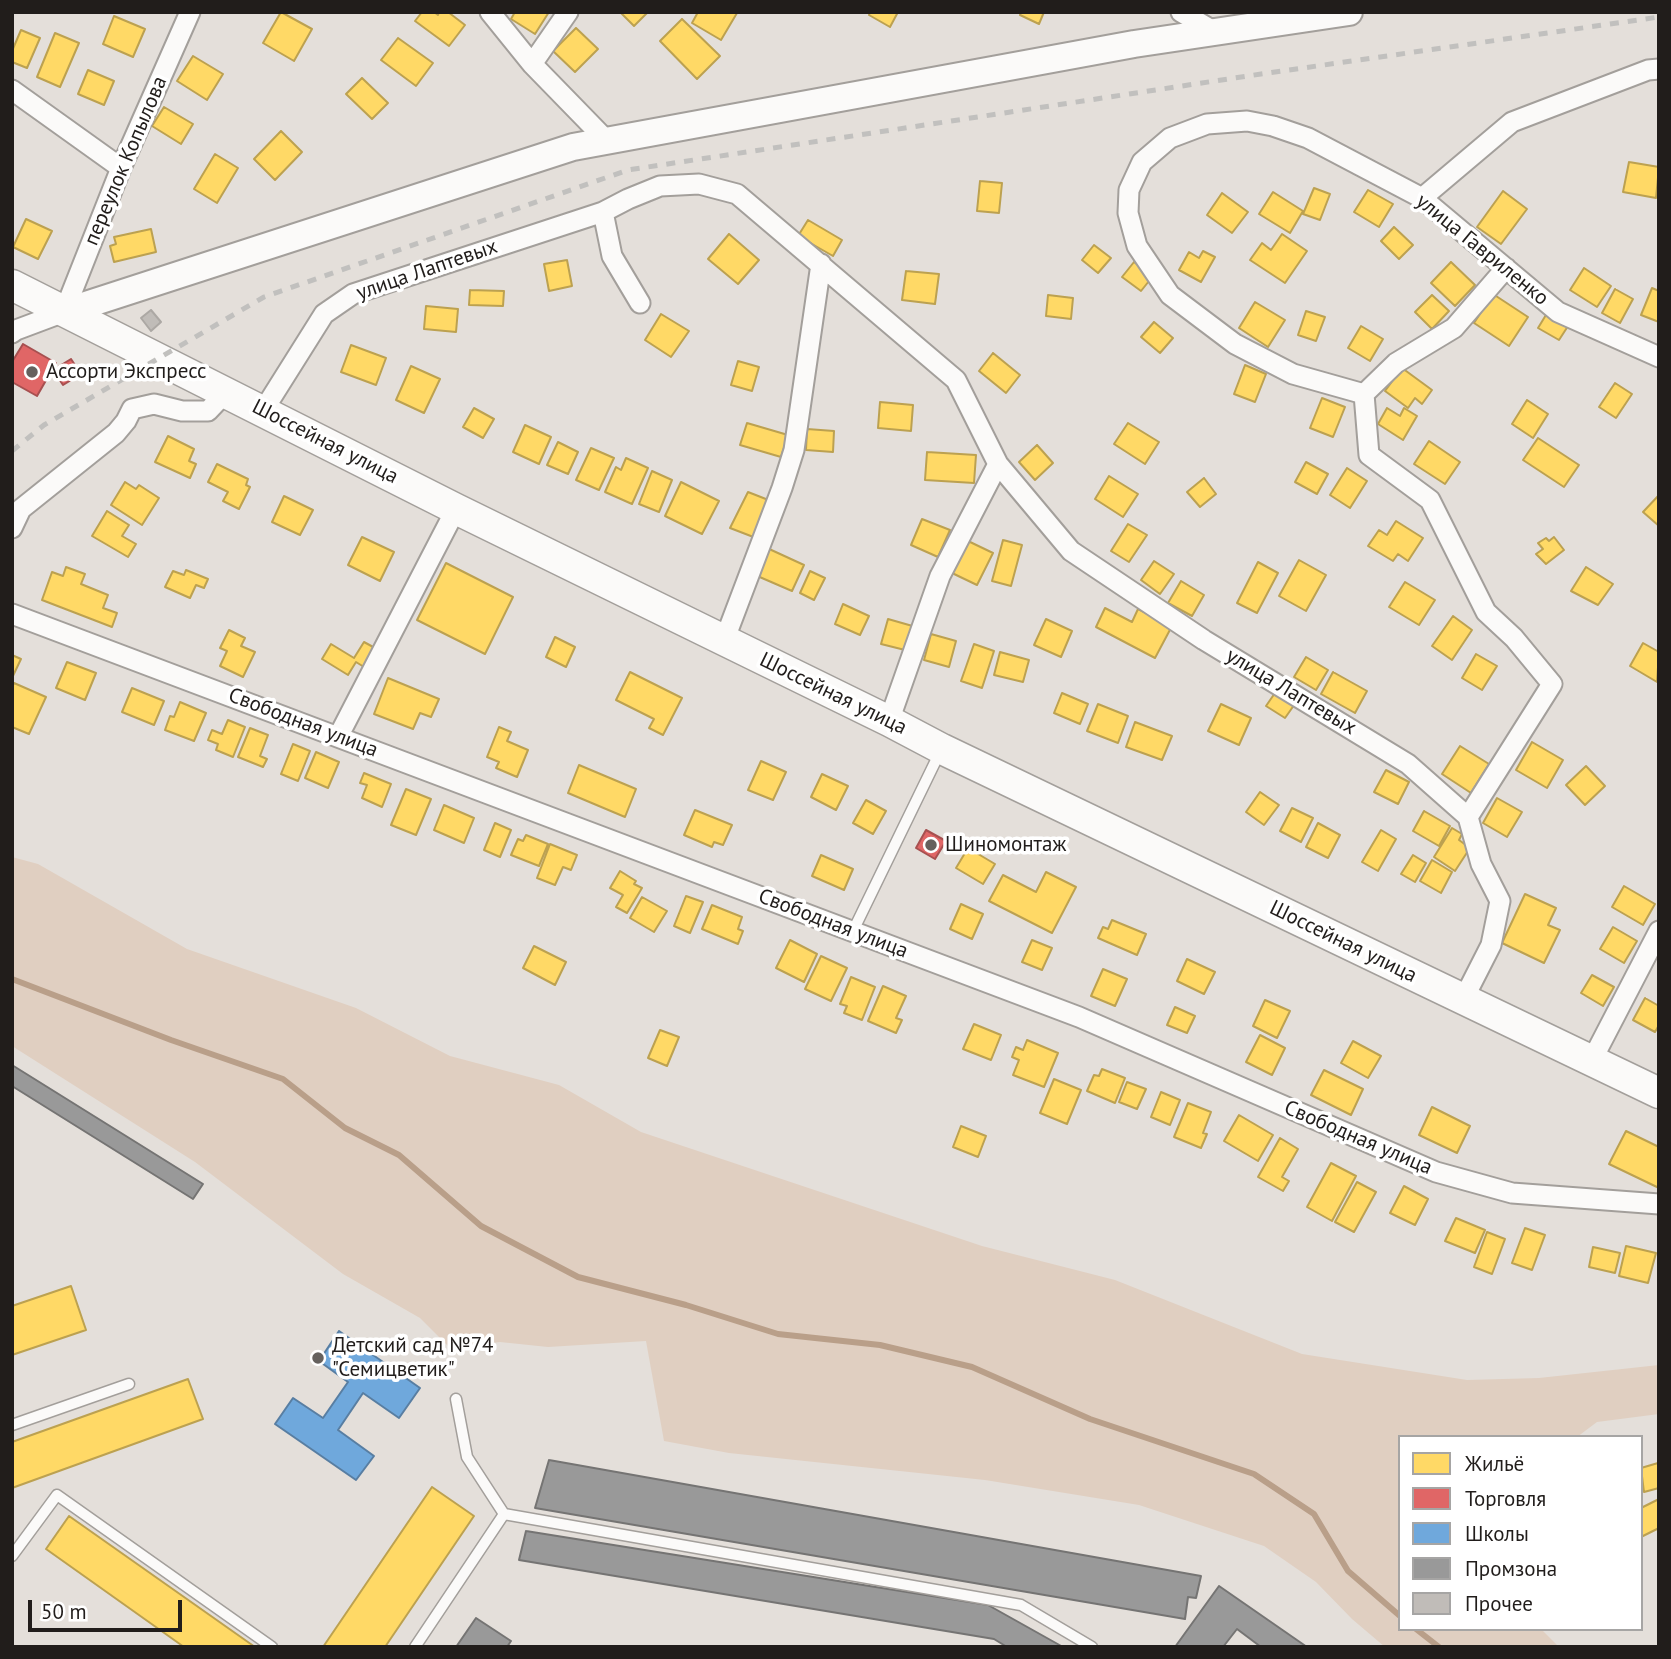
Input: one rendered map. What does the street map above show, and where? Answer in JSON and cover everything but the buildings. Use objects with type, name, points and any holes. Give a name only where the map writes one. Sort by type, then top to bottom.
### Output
[{"type":"main road","name":"Шоссейная улица","points":[[12,285],[456,509],[942,749],[1659,1093]]},
{"type":"street","name":"переулок Копылова","points":[[64,312],[121,167],[190,12]]},
{"type":"street","points":[[491,12],[532,64],[607,141]]},
{"type":"street","points":[[532,64],[568,12]]},
{"type":"street","points":[[1181,12],[1216,32]]},
{"type":"street","points":[[12,333],[64,312],[573,147],[1134,44],[1349,12]]},
{"type":"street","points":[[1422,198],[1512,121],[1648,70],[1659,69]]},
{"type":"street","points":[[12,90],[121,167]]},
{"type":"street","name":"улица Гавриленко","points":[[1364,394],[1293,374],[1235,344],[1170,295],[1137,246],[1128,213],[1129,190],[1142,162],[1170,138],[1207,124],[1248,121],[1308,138],[1422,198],[1558,312],[1659,357]]},
{"type":"street","name":"улица Лаптевых","points":[[263,411],[324,314],[353,294],[603,212],[660,186],[699,184],[737,194],[956,380],[998,464],[1071,551],[1205,639],[1408,764],[1468,817]]},
{"type":"street","points":[[603,212],[612,256],[640,303]]},
{"type":"street","points":[[724,640],[794,450],[821,264]]},
{"type":"street","points":[[1463,1000],[1491,945],[1500,901],[1481,864],[1468,817],[1552,684],[1514,639],[1486,612],[1430,500],[1369,455],[1364,394],[1396,363],[1454,328],[1506,268]]},
{"type":"street","points":[[12,527],[21,509],[116,433],[132,409],[154,404],[182,411],[208,411],[226,392]]},
{"type":"street","points":[[889,721],[940,576],[998,464]]},
{"type":"street","points":[[338,737],[456,509]]},
{"type":"street","name":"Свободная улица","points":[[12,614],[1079,1017],[1436,1172],[1512,1193],[1659,1204]]},
{"type":"street","points":[[1592,1060],[1659,931]]},
{"type":"lane","points":[[853,931],[942,749]]},
{"type":"lane","points":[[12,1425],[129,1384]]},
{"type":"lane","points":[[456,1399],[467,1457],[504,1514],[1021,1605],[1092,1647]]},
{"type":"lane","points":[[12,1556],[57,1495],[272,1647]]},
{"type":"lane","points":[[415,1647],[504,1514]]},
{"type":"shaded area","points":[[12,857],[38,864],[187,949],[356,1008],[450,1056],[559,1085],[641,1132],[982,1246],[1115,1280],[1302,1354],[1467,1380],[1539,1378],[1659,1365],[1659,1414],[1597,1422],[1580,1435],[1398,1435],[1398,1631],[1543,1631],[1559,1647],[1385,1647],[1352,1619],[1316,1582],[1264,1546],[1139,1505],[985,1480],[729,1453],[664,1441],[646,1341],[548,1347],[500,1342],[450,1348],[420,1318],[343,1274],[195,1162],[12,1046]]},
{"type":"waterway","points":[[12,979],[171,1040],[283,1079],[345,1128],[399,1155],[481,1226],[578,1277],[686,1305],[778,1334],[880,1345],[972,1367],[1090,1419],[1254,1474],[1314,1514],[1348,1571],[1398,1614]]},
{"type":"waterway","points":[[1419,1631],[1439,1647]]},
{"type":"railway","points":[[12,451],[44,425],[264,297],[628,170],[1659,17]]},
{"type":"place","name":"Ассорти Экспресс","points":[[32,372]]},
{"type":"place","name":"Шиномонтаж","points":[[931,845]]},
{"type":"place","name":"Детский сад №74 \"Семицветик\"","points":[[318,1358]]}]
